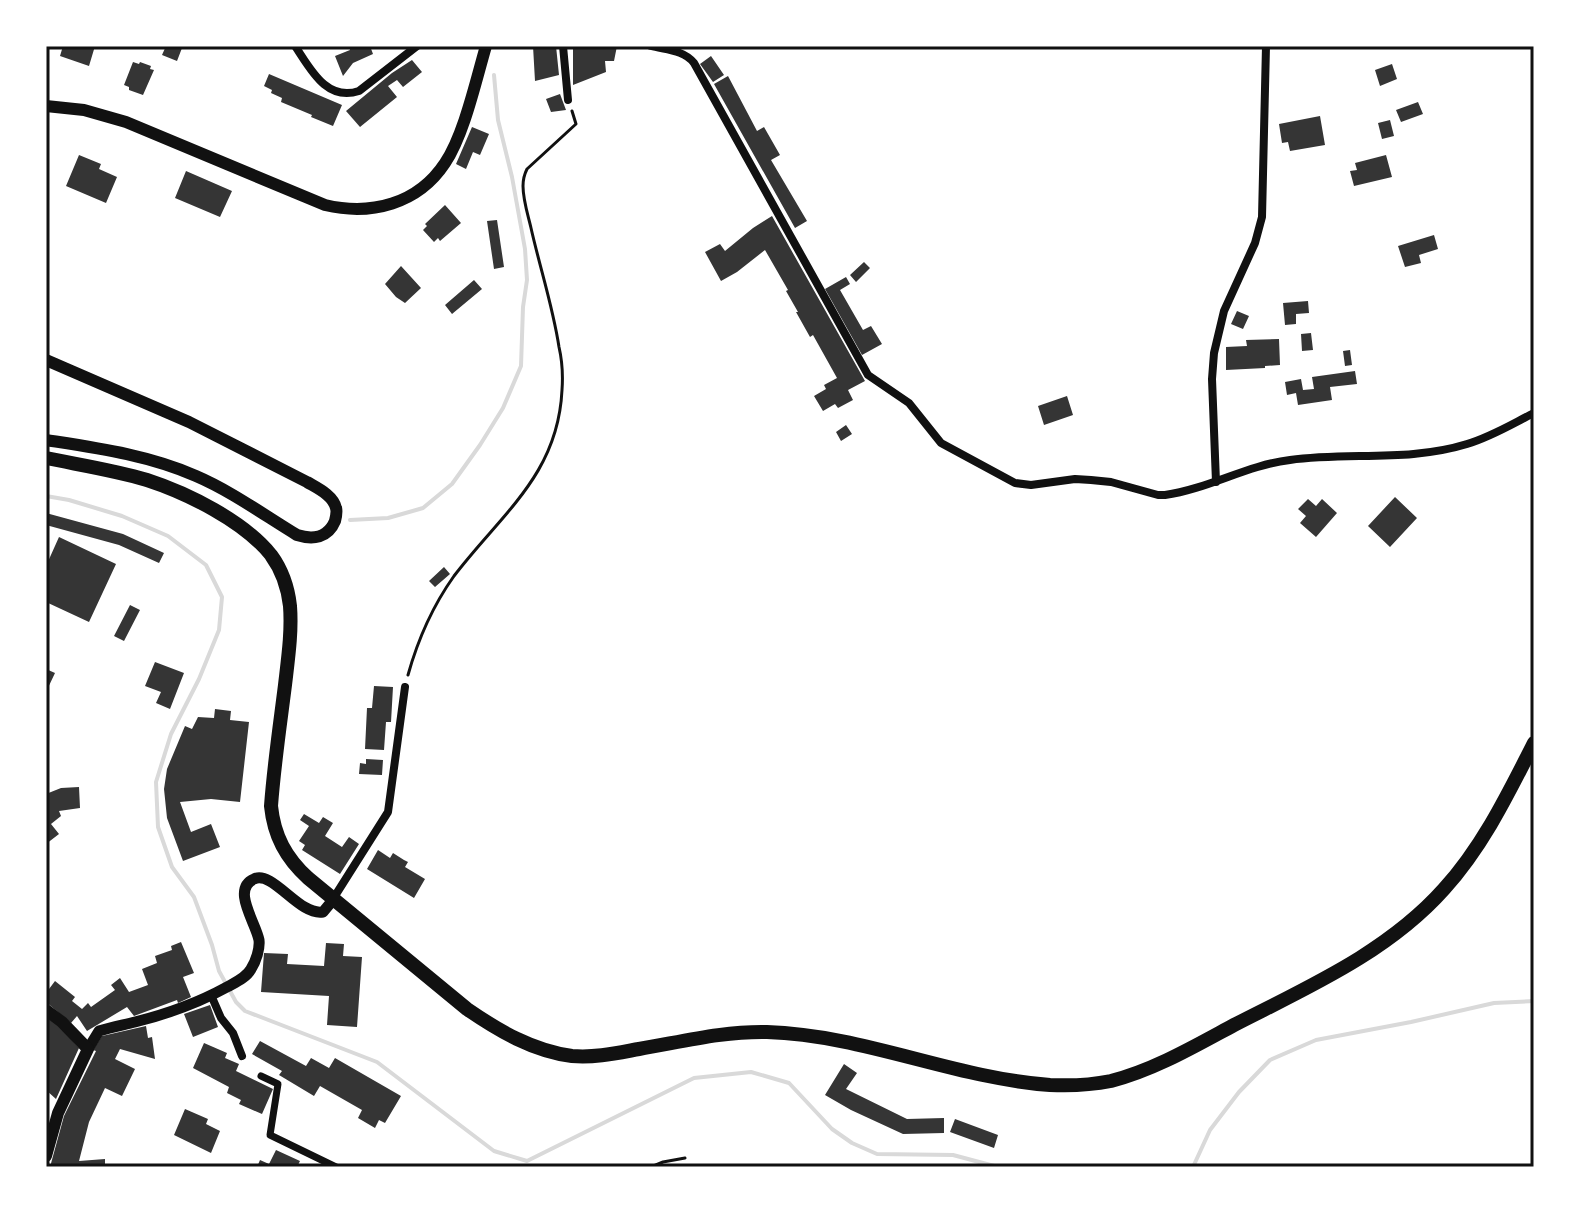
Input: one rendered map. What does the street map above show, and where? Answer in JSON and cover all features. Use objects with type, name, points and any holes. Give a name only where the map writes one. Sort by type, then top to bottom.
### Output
[{"type":"main road","points":[[46,106],[84,110],[126,122],[325,205],[371,209],[409,196],[446,162],[462,124],[486,46]]},
{"type":"main road","points":[[46,360],[176,416],[307,482],[328,495],[336,508],[336,517],[327,533],[309,538],[297,535],[212,484],[179,470],[110,450],[46,440]]},
{"type":"main road","points":[[46,458],[118,472],[165,486],[215,512],[250,535],[270,555],[279,568],[288,597],[290,625],[272,792],[272,819],[281,846],[297,868],[333,900],[467,1009],[508,1035],[570,1056],[598,1056],[708,1037],[765,1032],[830,1039],[1015,1081],[1069,1086],[1099,1083],[1145,1069],[1328,976],[1396,933],[1436,898],[1465,863],[1498,812],[1534,743]]},
{"type":"main road","points":[[46,1010],[88,1049],[58,1113],[46,1156]]},
{"type":"street","points":[[295,46],[316,78],[347,93],[359,91],[417,46]]},
{"type":"street","points":[[563,46],[568,100]]},
{"type":"street","points":[[651,46],[691,58],[866,373],[909,403],[941,443],[1010,481],[1031,485],[1083,479],[1111,482],[1150,494],[1165,495],[1288,460],[1393,455],[1461,446],[1494,434],[1534,413]]},
{"type":"street","points":[[1216,482],[1212,379],[1214,353],[1224,311],[1255,243],[1262,217],[1266,46]]},
{"type":"street","points":[[88,1049],[99,1031],[178,1009],[240,980],[253,967],[259,945],[244,897],[246,888],[257,877],[267,879],[307,909],[315,913],[323,912],[388,812],[405,687]]},
{"type":"street","points":[[214,994],[221,1018],[233,1033],[242,1056]]},
{"type":"street","points":[[261,1076],[278,1084],[270,1135],[315,1161],[336,1167]]},
{"type":"path","points":[[405,687],[415,650],[431,612],[465,564],[518,502],[550,448],[562,389],[560,348],[522,183],[527,169],[576,124],[568,100]]},
{"type":"path","points":[[651,1167],[685,1158]]},
{"type":"building","points":[[63,46],[95,46],[89,66],[60,56]]},
{"type":"building","points":[[166,46],[182,48],[177,61],[162,55]]},
{"type":"building","points":[[349,46],[370,46],[373,54],[353,63],[343,76],[335,56],[350,50]]},
{"type":"building","points":[[533,46],[556,46],[559,75],[535,81]]},
{"type":"building","points":[[573,46],[617,46],[614,61],[605,61],[606,72],[573,85]]},
{"type":"building","points":[[711,56],[724,75],[713,82],[700,64]]},
{"type":"building","points":[[412,60],[422,72],[403,87],[397,80],[388,86],[397,97],[360,127],[346,111]]},
{"type":"building","points":[[133,62],[151,66],[150,69],[154,70],[143,95],[124,85]]},
{"type":"building","points":[[1392,64],[1397,79],[1380,86],[1375,70]]},
{"type":"building","points":[[269,74],[342,105],[333,126],[281,102],[282,98],[264,86]]},
{"type":"building","points":[[728,76],[757,131],[764,127],[780,155],[771,160],[807,221],[795,228],[714,84]]},
{"type":"building","points":[[560,94],[566,110],[551,112],[546,99]]},
{"type":"building","points":[[1418,102],[1423,114],[1401,122],[1396,110]]},
{"type":"building","points":[[1320,116],[1325,145],[1290,151],[1288,142],[1282,143],[1279,124]]},
{"type":"building","points":[[1390,120],[1394,136],[1382,139],[1378,123]]},
{"type":"building","points":[[472,127],[489,134],[480,155],[473,152],[466,169],[456,164]]},
{"type":"building","points":[[79,155],[101,164],[99,169],[117,177],[106,203],[66,186]]},
{"type":"building","points":[[1386,155],[1392,177],[1354,186],[1350,171],[1357,170],[1355,163]]},
{"type":"building","points":[[186,171],[232,191],[220,217],[175,198]]},
{"type":"building","points":[[445,205],[461,223],[440,241],[438,238],[434,242],[423,230],[427,226],[425,224]]},
{"type":"building","points":[[772,216],[865,381],[848,390],[853,400],[838,408],[835,404],[823,411],[814,396],[826,389],[824,385],[837,378],[813,335],[810,337],[765,250],[721,281],[705,252],[720,244],[725,251]]},
{"type":"building","points":[[497,220],[504,267],[494,269],[487,221]]},
{"type":"building","points":[[1434,235],[1438,249],[1419,255],[1421,263],[1405,267],[1398,246]]},
{"type":"building","points":[[864,262],[870,268],[856,282],[850,275]]},
{"type":"building","points":[[401,266],[421,288],[405,303],[385,284]]},
{"type":"building","points":[[846,277],[850,284],[840,290],[863,330],[871,326],[882,344],[862,355],[825,289]]},
{"type":"building","points":[[474,280],[482,289],[452,314],[445,305]]},
{"type":"building","points":[[1308,301],[1309,313],[1296,314],[1296,324],[1285,325],[1283,303]]},
{"type":"building","points":[[1237,311],[1249,316],[1243,329],[1231,324]]},
{"type":"building","points":[[1311,333],[1313,350],[1302,351],[1301,334]]},
{"type":"building","points":[[1279,339],[1280,365],[1226,370],[1226,347],[1247,346],[1246,340]]},
{"type":"building","points":[[1350,350],[1352,365],[1345,366],[1343,351]]},
{"type":"building","points":[[1355,371],[1357,384],[1330,387],[1332,400],[1298,405],[1296,393],[1287,395],[1285,382],[1301,379],[1303,390],[1314,389],[1312,377]]},
{"type":"building","points":[[1067,396],[1073,415],[1044,425],[1038,406]]},
{"type":"building","points":[[846,425],[852,434],[841,441],[836,432]]},
{"type":"building","points":[[1395,497],[1417,518],[1390,547],[1368,526]]},
{"type":"building","points":[[1308,499],[1316,506],[1322,499],[1337,513],[1316,537],[1300,523],[1306,516],[1298,509]]},
{"type":"building","points":[[46,513],[123,534],[164,553],[159,563],[119,545],[46,525]]},
{"type":"building","points":[[59,537],[116,564],[89,622],[46,602],[46,566]]},
{"type":"building","points":[[444,567],[450,574],[435,587],[429,581]]},
{"type":"building","points":[[130,605],[140,610],[124,641],[114,636]]},
{"type":"building","points":[[155,662],[184,673],[170,709],[156,703],[161,692],[145,686]]},
{"type":"building","points":[[46,669],[55,673],[46,692]]},
{"type":"building","points":[[374,686],[393,687],[391,722],[386,722],[384,750],[365,749],[367,708],[372,708]]},
{"type":"building","points":[[215,709],[231,711],[230,720],[249,722],[240,802],[211,799],[180,802],[191,832],[211,824],[220,847],[183,861],[167,818],[164,789],[167,769],[185,726],[192,729],[198,717],[214,718]]},
{"type":"building","points":[[366,759],[383,760],[382,775],[359,774],[360,763],[366,764]]},
{"type":"building","points":[[79,787],[80,808],[59,811],[61,816],[51,824],[59,834],[46,844],[46,794],[61,788]]},
{"type":"building","points":[[304,814],[319,823],[323,817],[333,823],[325,836],[342,847],[349,837],[359,844],[340,874],[302,850],[305,845],[299,841],[309,826],[300,820]]},
{"type":"building","points":[[378,850],[390,858],[393,853],[408,862],[405,867],[425,879],[414,898],[367,869]]},
{"type":"building","points":[[181,942],[194,973],[183,977],[191,997],[178,1003],[177,1000],[134,1016],[127,1007],[87,1031],[77,1016],[71,1023],[46,1002],[46,993],[55,981],[75,997],[72,1001],[82,1009],[88,1003],[91,1007],[115,990],[111,985],[120,978],[129,992],[148,985],[142,969],[157,963],[155,956],[172,950],[171,946]]},
{"type":"building","points":[[326,943],[344,944],[343,956],[362,957],[357,1027],[327,1025],[329,996],[261,992],[264,953],[288,954],[287,964],[324,966]]},
{"type":"building","points":[[210,1005],[218,1027],[193,1037],[184,1014]]},
{"type":"building","points":[[46,1017],[79,1048],[56,1099],[46,1090],[46,1060],[49,1056],[46,1054]]},
{"type":"building","points":[[146,1026],[148,1038],[152,1037],[155,1059],[120,1049],[115,1059],[135,1069],[122,1096],[105,1088],[89,1122],[79,1161],[105,1159],[105,1167],[50,1167],[64,1116],[102,1036]]},
{"type":"building","points":[[260,1041],[306,1066],[311,1058],[329,1068],[335,1058],[401,1096],[385,1123],[379,1120],[375,1128],[358,1118],[362,1110],[320,1086],[314,1096],[279,1075],[282,1071],[252,1054]]},
{"type":"building","points":[[204,1043],[227,1053],[225,1058],[239,1064],[236,1071],[273,1089],[262,1114],[239,1104],[241,1100],[227,1093],[229,1087],[193,1068]]},
{"type":"building","points":[[844,1064],[857,1073],[846,1089],[907,1119],[944,1118],[944,1133],[903,1134],[825,1095]]},
{"type":"building","points":[[185,1109],[208,1119],[206,1124],[220,1131],[211,1153],[174,1135]]},
{"type":"building","points":[[955,1119],[998,1135],[994,1148],[950,1132]]},
{"type":"building","points":[[276,1150],[300,1161],[297,1167],[257,1167],[260,1160],[269,1164]]},
{"type":"waterway","points":[[350,520],[388,518],[423,508],[452,484],[503,408],[521,366],[527,280],[525,249],[498,120],[494,75]]},
{"type":"waterway","points":[[46,496],[122,516],[168,536],[206,565],[222,597],[219,630],[171,734],[156,782],[158,827],[172,867],[194,897],[219,971],[236,1002],[245,1011],[377,1062],[494,1151],[527,1161],[694,1078],[751,1072],[789,1083],[832,1129],[852,1143],[877,1154],[953,1155],[998,1167]]},
{"type":"waterway","points":[[1193,1167],[1210,1130],[1239,1092],[1270,1060],[1316,1040],[1494,1003],[1534,1001]]}]
